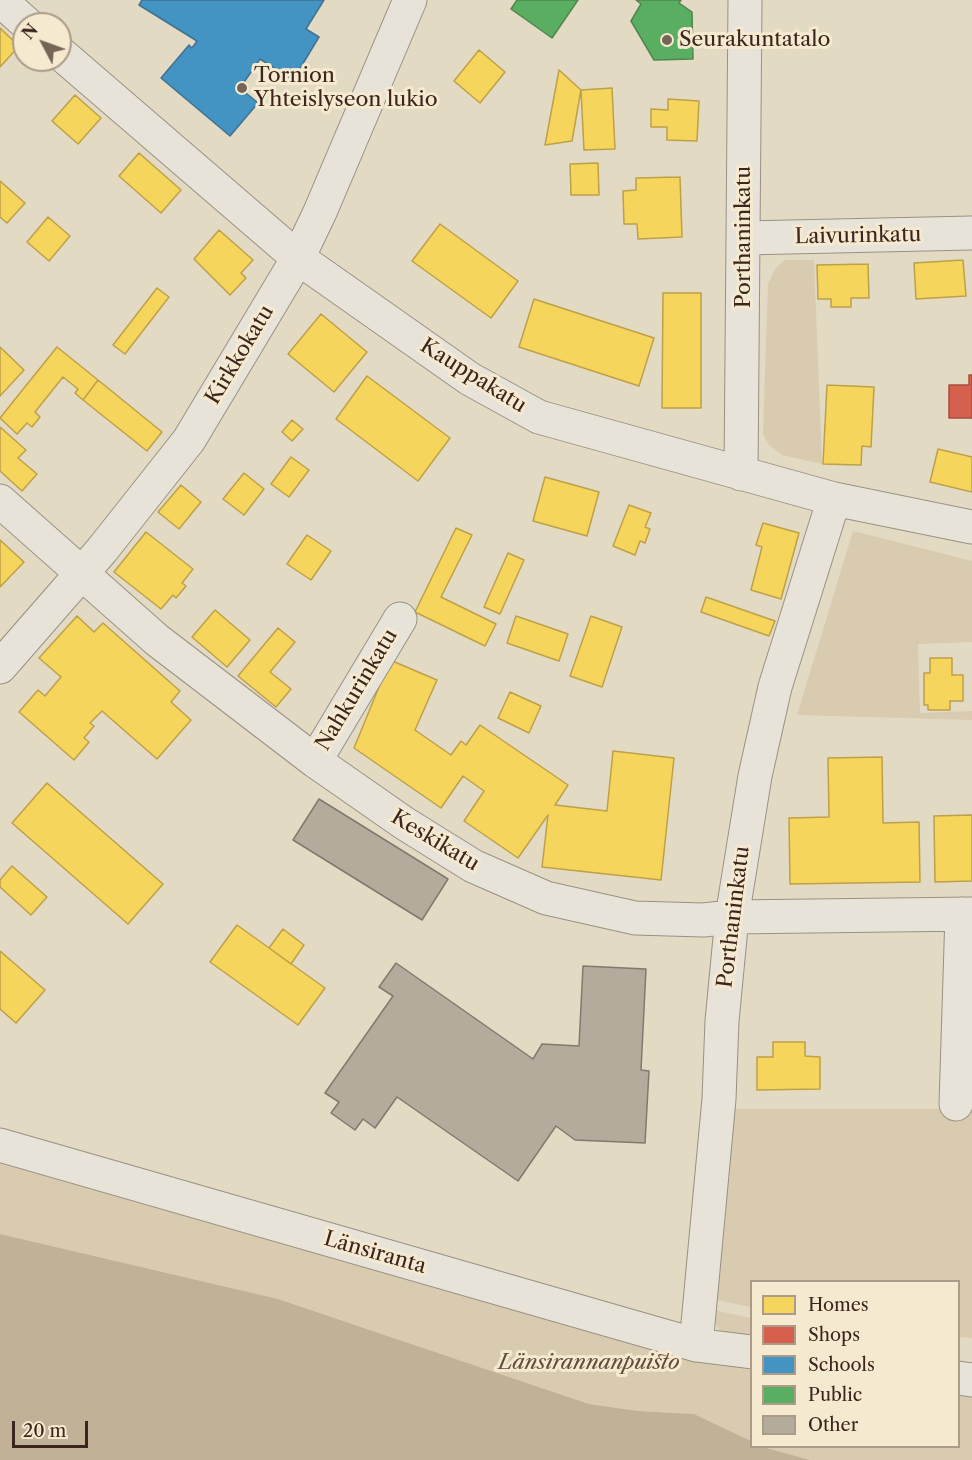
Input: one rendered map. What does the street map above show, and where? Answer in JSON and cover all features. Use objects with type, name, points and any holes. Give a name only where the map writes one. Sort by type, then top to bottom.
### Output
[{"type":"street","points":[[0,0],[14,12]]},
{"type":"street","name":"Kirkkokatu","points":[[0,667],[81,573],[189,440],[298,258],[320,212],[410,0]]},
{"type":"street","name":"Porthaninkatu","points":[[741,474],[745,0]]},
{"type":"street","name":"Kauppakatu","points":[[72,63],[298,258],[470,379],[539,417],[834,499],[972,527]]},
{"type":"street","name":"Laivurinkatu","points":[[744,238],[972,233]]},
{"type":"street","name":"Porthaninkatu","points":[[696,1346],[719,1099],[722,1021],[732,917],[755,776],[775,687],[834,499]]},
{"type":"street","name":"Keskikatu","points":[[0,501],[157,640],[315,761],[404,823],[473,866],[546,898],[635,918],[703,920],[732,917],[967,914]]},
{"type":"street","name":"Nahkurinkatu","points":[[315,761],[400,619]]},
{"type":"street","points":[[956,1104],[967,914]]},
{"type":"street","name":"Länsiranta","points":[[0,1144],[696,1346],[750,1352]]},
{"type":"green space","points":[[785,260],[814,260],[822,464],[782,455],[769,445],[763,434],[768,284],[775,269]]},
{"type":"green space","points":[[853,531],[972,561],[972,642],[918,644],[920,713],[972,711],[972,720],[797,715]]},
{"type":"green space","points":[[731,1109],[972,1109],[972,1338],[960,1337],[960,1280],[750,1280],[750,1307],[716,1300]]},
{"type":"green space","name":"Länsirannanpuisto","points":[[0,1153],[750,1360],[750,1441],[694,1414],[638,1411],[589,1404],[278,1299],[0,1234]]},
{"type":"green space","points":[[714,1310],[750,1318],[750,1345],[724,1338],[714,1321]]},
{"type":"green space","points":[[960,1387],[972,1389],[972,1460],[810,1460],[767,1448],[960,1448]]},
{"type":"shaded area","points":[[0,1234],[278,1299],[589,1404],[638,1411],[694,1414],[750,1441],[750,1448],[767,1448],[810,1460],[0,1460]]},
{"type":"building: Homes","points":[[0,28],[12,39],[12,54],[0,67]]},
{"type":"building: Homes","points":[[479,50],[505,72],[480,103],[454,81]]},
{"type":"building: Homes","points":[[559,70],[581,90],[572,141],[545,145]]},
{"type":"building: Homes","points":[[612,88],[615,149],[584,150],[581,90]]},
{"type":"building: Homes","points":[[75,95],[101,118],[78,144],[52,121]]},
{"type":"building: Homes","points":[[668,99],[699,101],[697,141],[667,140],[667,127],[651,127],[651,109],[668,110]]},
{"type":"building: Homes","points":[[139,153],[181,190],[161,213],[119,176]]},
{"type":"building: Homes","points":[[598,163],[599,195],[571,195],[570,164]]},
{"type":"building: Homes","points":[[680,177],[682,237],[638,239],[637,224],[624,224],[623,191],[636,190],[636,178]]},
{"type":"building: Homes","points":[[0,181],[25,203],[7,223],[0,217]]},
{"type":"building: Homes","points":[[48,217],[70,236],[49,261],[27,242]]},
{"type":"building: Homes","points":[[440,224],[518,281],[491,318],[412,261]]},
{"type":"building: Homes","points":[[219,230],[253,260],[241,273],[246,278],[230,295],[194,259]]},
{"type":"building: Homes","points":[[963,260],[966,296],[916,299],[914,263]]},
{"type":"building: Homes","points":[[868,264],[869,298],[851,298],[851,307],[831,307],[831,299],[818,299],[817,265]]},
{"type":"building: Homes","points":[[157,288],[169,297],[125,354],[113,345]]},
{"type":"building: Homes","points":[[663,293],[701,293],[701,408],[662,408]]},
{"type":"building: Homes","points":[[534,299],[654,338],[639,386],[519,347]]},
{"type":"building: Homes","points":[[321,314],[367,352],[334,392],[288,354]]},
{"type":"building: Homes","points":[[0,347],[24,370],[0,396]]},
{"type":"building: Homes","points":[[57,347],[98,380],[83,400],[75,393],[78,389],[63,377],[35,412],[40,417],[32,427],[27,423],[17,434],[0,418]]},
{"type":"building: Homes","points":[[367,376],[450,438],[418,481],[336,419]]},
{"type":"building: Homes","points":[[98,380],[162,432],[147,451],[83,400]]},
{"type":"building: Homes","points":[[827,385],[874,387],[871,447],[862,446],[861,465],[823,464]]},
{"type":"building: Homes","points":[[292,420],[303,429],[292,441],[282,432]]},
{"type":"building: Homes","points":[[0,427],[26,450],[18,458],[37,474],[22,491],[0,471]]},
{"type":"building: Homes","points":[[938,449],[972,457],[972,492],[930,482]]},
{"type":"building: Homes","points":[[291,457],[309,470],[289,497],[271,484]]},
{"type":"building: Homes","points":[[244,473],[264,489],[244,515],[223,499]]},
{"type":"building: Homes","points":[[545,477],[599,492],[587,536],[533,521]]},
{"type":"building: Homes","points":[[181,485],[201,502],[179,529],[158,512]]},
{"type":"building: Homes","points":[[629,505],[651,513],[645,527],[650,529],[645,543],[640,541],[635,555],[613,546]]},
{"type":"building: Homes","points":[[763,523],[799,533],[781,599],[751,590],[762,547],[756,545]]},
{"type":"building: Homes","points":[[456,528],[472,535],[441,597],[496,624],[485,646],[415,612]]},
{"type":"building: Homes","points":[[146,532],[193,569],[182,583],[186,586],[176,598],[173,595],[161,609],[114,572]]},
{"type":"building: Homes","points":[[307,535],[331,551],[311,580],[287,564]]},
{"type":"building: Homes","points":[[0,540],[24,562],[0,587]]},
{"type":"building: Homes","points":[[508,553],[524,560],[500,614],[484,607]]},
{"type":"building: Homes","points":[[706,597],[775,621],[769,636],[701,612]]},
{"type":"building: Homes","points":[[215,610],[250,640],[227,667],[192,637]]},
{"type":"building: Homes","points":[[77,616],[94,632],[103,623],[180,691],[171,702],[191,720],[157,759],[102,711],[90,723],[94,726],[84,738],[89,742],[74,760],[19,712],[38,690],[45,696],[61,677],[39,658]]},
{"type":"building: Homes","points":[[516,616],[568,634],[559,661],[507,643]]},
{"type":"building: Homes","points":[[591,616],[622,627],[602,687],[570,676]]},
{"type":"building: Homes","points":[[278,628],[295,642],[270,672],[291,689],[276,707],[238,676]]},
{"type":"building: Homes","points":[[930,658],[952,658],[952,675],[963,675],[963,701],[950,701],[950,710],[928,710],[928,705],[924,705],[924,673],[930,673]]},
{"type":"building: Homes","points":[[390,660],[437,680],[415,730],[451,755],[461,741],[466,745],[480,725],[568,785],[555,805],[607,811],[613,751],[674,758],[661,880],[542,867],[548,815],[518,858],[464,821],[484,791],[463,776],[441,808],[354,748]]},
{"type":"building: Homes","points":[[510,692],[541,706],[529,733],[498,718]]},
{"type":"building: Homes","points":[[882,757],[883,823],[919,822],[920,882],[790,884],[789,818],[829,817],[828,758]]},
{"type":"building: Homes","points":[[47,783],[163,884],[128,924],[12,823]]},
{"type":"building: Homes","points":[[972,815],[972,881],[935,882],[934,816]]},
{"type":"building: Homes","points":[[12,866],[47,897],[31,915],[0,887],[0,880]]},
{"type":"building: Homes","points":[[237,925],[325,988],[298,1025],[210,962]]},
{"type":"building: Homes","points":[[283,929],[304,945],[291,964],[269,948]]},
{"type":"building: Homes","points":[[0,951],[45,990],[16,1023],[0,1009]]},
{"type":"building: Homes","points":[[773,1042],[805,1042],[805,1056],[820,1057],[820,1089],[757,1090],[757,1057],[773,1057]]},
{"type":"building: Shops","points":[[969,375],[972,375],[972,418],[949,418],[949,385],[969,385]]},
{"type":"building: Schools","points":[[142,0],[324,0],[306,29],[319,37],[293,80],[260,59],[240,88],[258,103],[230,136],[161,78],[189,45],[192,48],[197,41],[139,5]]},
{"type":"building: Public","points":[[517,0],[578,0],[552,38],[511,9]]},
{"type":"building: Public","name":"Seurakuntatalo","points":[[636,0],[681,0],[679,3],[692,12],[693,59],[654,60],[631,21],[641,4]]},
{"type":"building: Other","points":[[319,799],[448,879],[422,920],[293,840]]},
{"type":"building: Other","points":[[396,963],[533,1059],[542,1044],[579,1046],[583,966],[646,969],[641,1070],[649,1071],[645,1143],[575,1140],[556,1126],[518,1181],[397,1097],[375,1128],[363,1119],[355,1130],[331,1113],[339,1102],[325,1093],[393,996],[379,987]]},
{"type":"place","name":"Seurakuntatalo","points":[[667,40]]},
{"type":"place","name":"Tornion Yhteislyseon lukio","points":[[242,88]]}]
